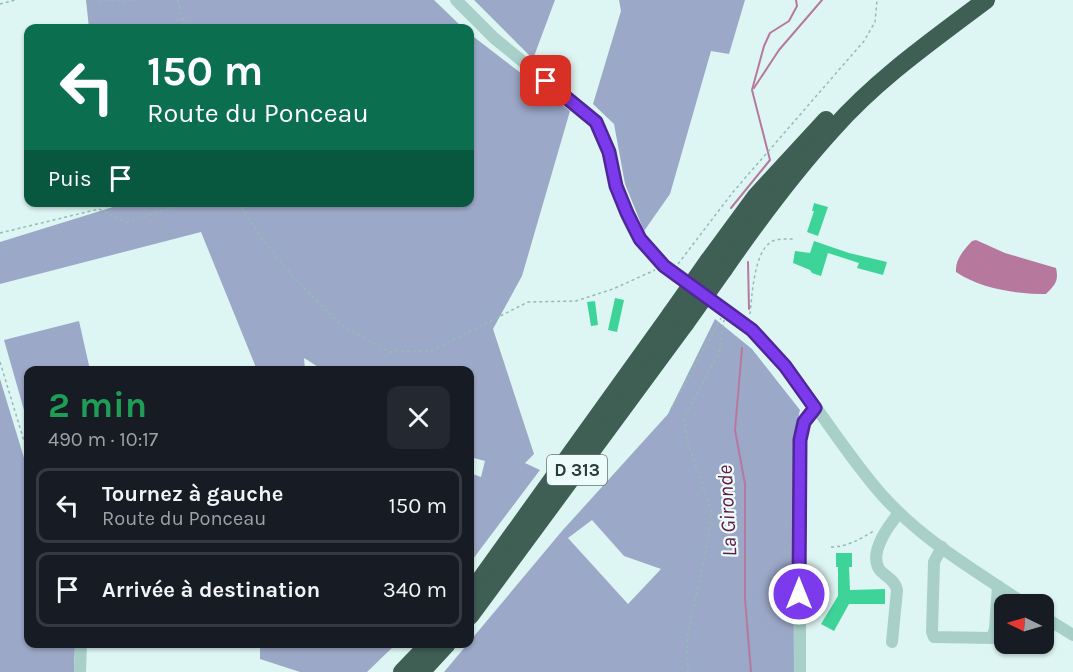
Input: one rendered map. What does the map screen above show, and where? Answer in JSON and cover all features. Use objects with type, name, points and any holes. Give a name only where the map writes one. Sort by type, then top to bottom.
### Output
[{"type":"highway","name":"D 313","points":[[474,610],[717,264],[756,196],[789,158],[851,95],[897,54],[966,0]]},
{"type":"highway","name":"D 313","points":[[717,264],[834,128],[894,72],[986,0]]},
{"type":"highway","name":"D 313","points":[[474,589],[678,319]]},
{"type":"highway","points":[[402,672],[425,648]]},
{"type":"highway","points":[[421,672],[443,648]]},
{"type":"street","points":[[456,0],[494,38],[596,122],[606,144],[616,186],[640,239],[669,269],[749,327],[785,366],[880,493],[899,513],[920,532],[1010,594]]},
{"type":"street","points":[[800,672],[800,440],[804,422],[815,408]]},
{"type":"street","points":[[892,642],[896,583],[878,568],[877,560],[879,545],[885,530],[899,513]]},
{"type":"street","points":[[942,547],[934,562],[932,632],[934,637],[992,638],[995,629],[998,586]]},
{"type":"street","points":[[1054,623],[1073,635]]},
{"type":"street","points":[[80,672],[81,648]]},
{"type":"path","points":[[0,4],[15,0]]},
{"type":"path","points":[[99,0],[137,0]]},
{"type":"path","points":[[178,0],[184,24]]},
{"type":"path","points":[[241,207],[263,240],[296,280],[341,325],[389,352],[431,351],[528,302],[576,301],[669,269],[864,42],[875,22],[877,0]]},
{"type":"path","points":[[0,233],[99,209],[126,222],[176,207]]},
{"type":"path","points":[[749,327],[757,267],[766,247],[773,240],[795,239]]},
{"type":"path","points":[[671,409],[725,309]]},
{"type":"path","points":[[688,672],[687,639],[712,513],[687,440],[684,417],[719,352],[725,309]]},
{"type":"path","points":[[0,362],[24,441]]},
{"type":"path","points":[[831,547],[850,544],[877,530]]},
{"type":"shaded area","points":[[86,0],[434,0],[459,24],[89,24]]},
{"type":"shaded area","points":[[474,0],[555,0],[533,59]]},
{"type":"shaded area","points":[[619,0],[745,0],[729,54],[711,51],[670,194],[644,231],[625,184],[614,124],[593,104],[621,11]]},
{"type":"shaded area","points":[[474,37],[570,111],[522,276],[493,329],[534,454],[525,463],[540,470],[474,558],[474,474],[481,477],[485,461],[474,458],[474,366],[317,366],[304,358],[305,366],[255,366],[201,232],[0,284],[0,242],[113,207],[474,207]]},
{"type":"shaded area","points":[[976,240],[1005,253],[1056,268],[1056,282],[1046,294],[1035,294],[1011,292],[966,278],[956,272],[957,263],[966,248]]},
{"type":"shaded area","points":[[715,319],[752,349],[800,410],[793,440],[794,672],[444,672],[464,648],[474,648],[474,636],[562,531],[668,414]],"holes":[[[592,520],[624,556],[661,569],[628,604],[568,538]]]},
{"type":"shaded area","points":[[79,321],[89,366],[24,366],[24,410],[4,340]]},
{"type":"shaded area","points":[[0,379],[24,458],[24,648],[75,648],[74,672],[0,672]]},
{"type":"shaded area","points":[[260,648],[392,648],[367,672],[300,672],[260,659]]},
{"type":"building","points":[[814,203],[828,207],[818,236],[807,232],[814,211],[812,211]]},
{"type":"building","points":[[814,241],[849,253],[887,262],[883,275],[857,268],[859,263],[828,253],[821,276],[793,263],[795,251],[810,253]]},
{"type":"building","points":[[615,298],[624,300],[617,332],[608,330]]},
{"type":"building","points":[[595,301],[598,325],[591,326],[587,302]]},
{"type":"building","points":[[836,553],[852,553],[852,567],[849,567],[850,590],[885,589],[885,604],[849,604],[834,631],[821,624],[838,596]]},
{"type":"waterway","name":"La Gironde","points":[[731,208],[770,160],[752,90],[764,46],[770,33],[789,21],[797,6],[796,0]]},
{"type":"waterway","points":[[754,88],[779,50],[822,0]]},
{"type":"waterway","name":"La Gironde","points":[[748,262],[749,309]]},
{"type":"waterway","name":"La Gironde","points":[[742,348],[735,430],[745,484],[745,599],[751,672]]},
{"type":"route","points":[[546,81],[582,108],[596,122],[609,152],[616,186],[640,239],[664,266],[752,330],[785,366],[815,408],[804,422],[800,440],[799,594]]}]
